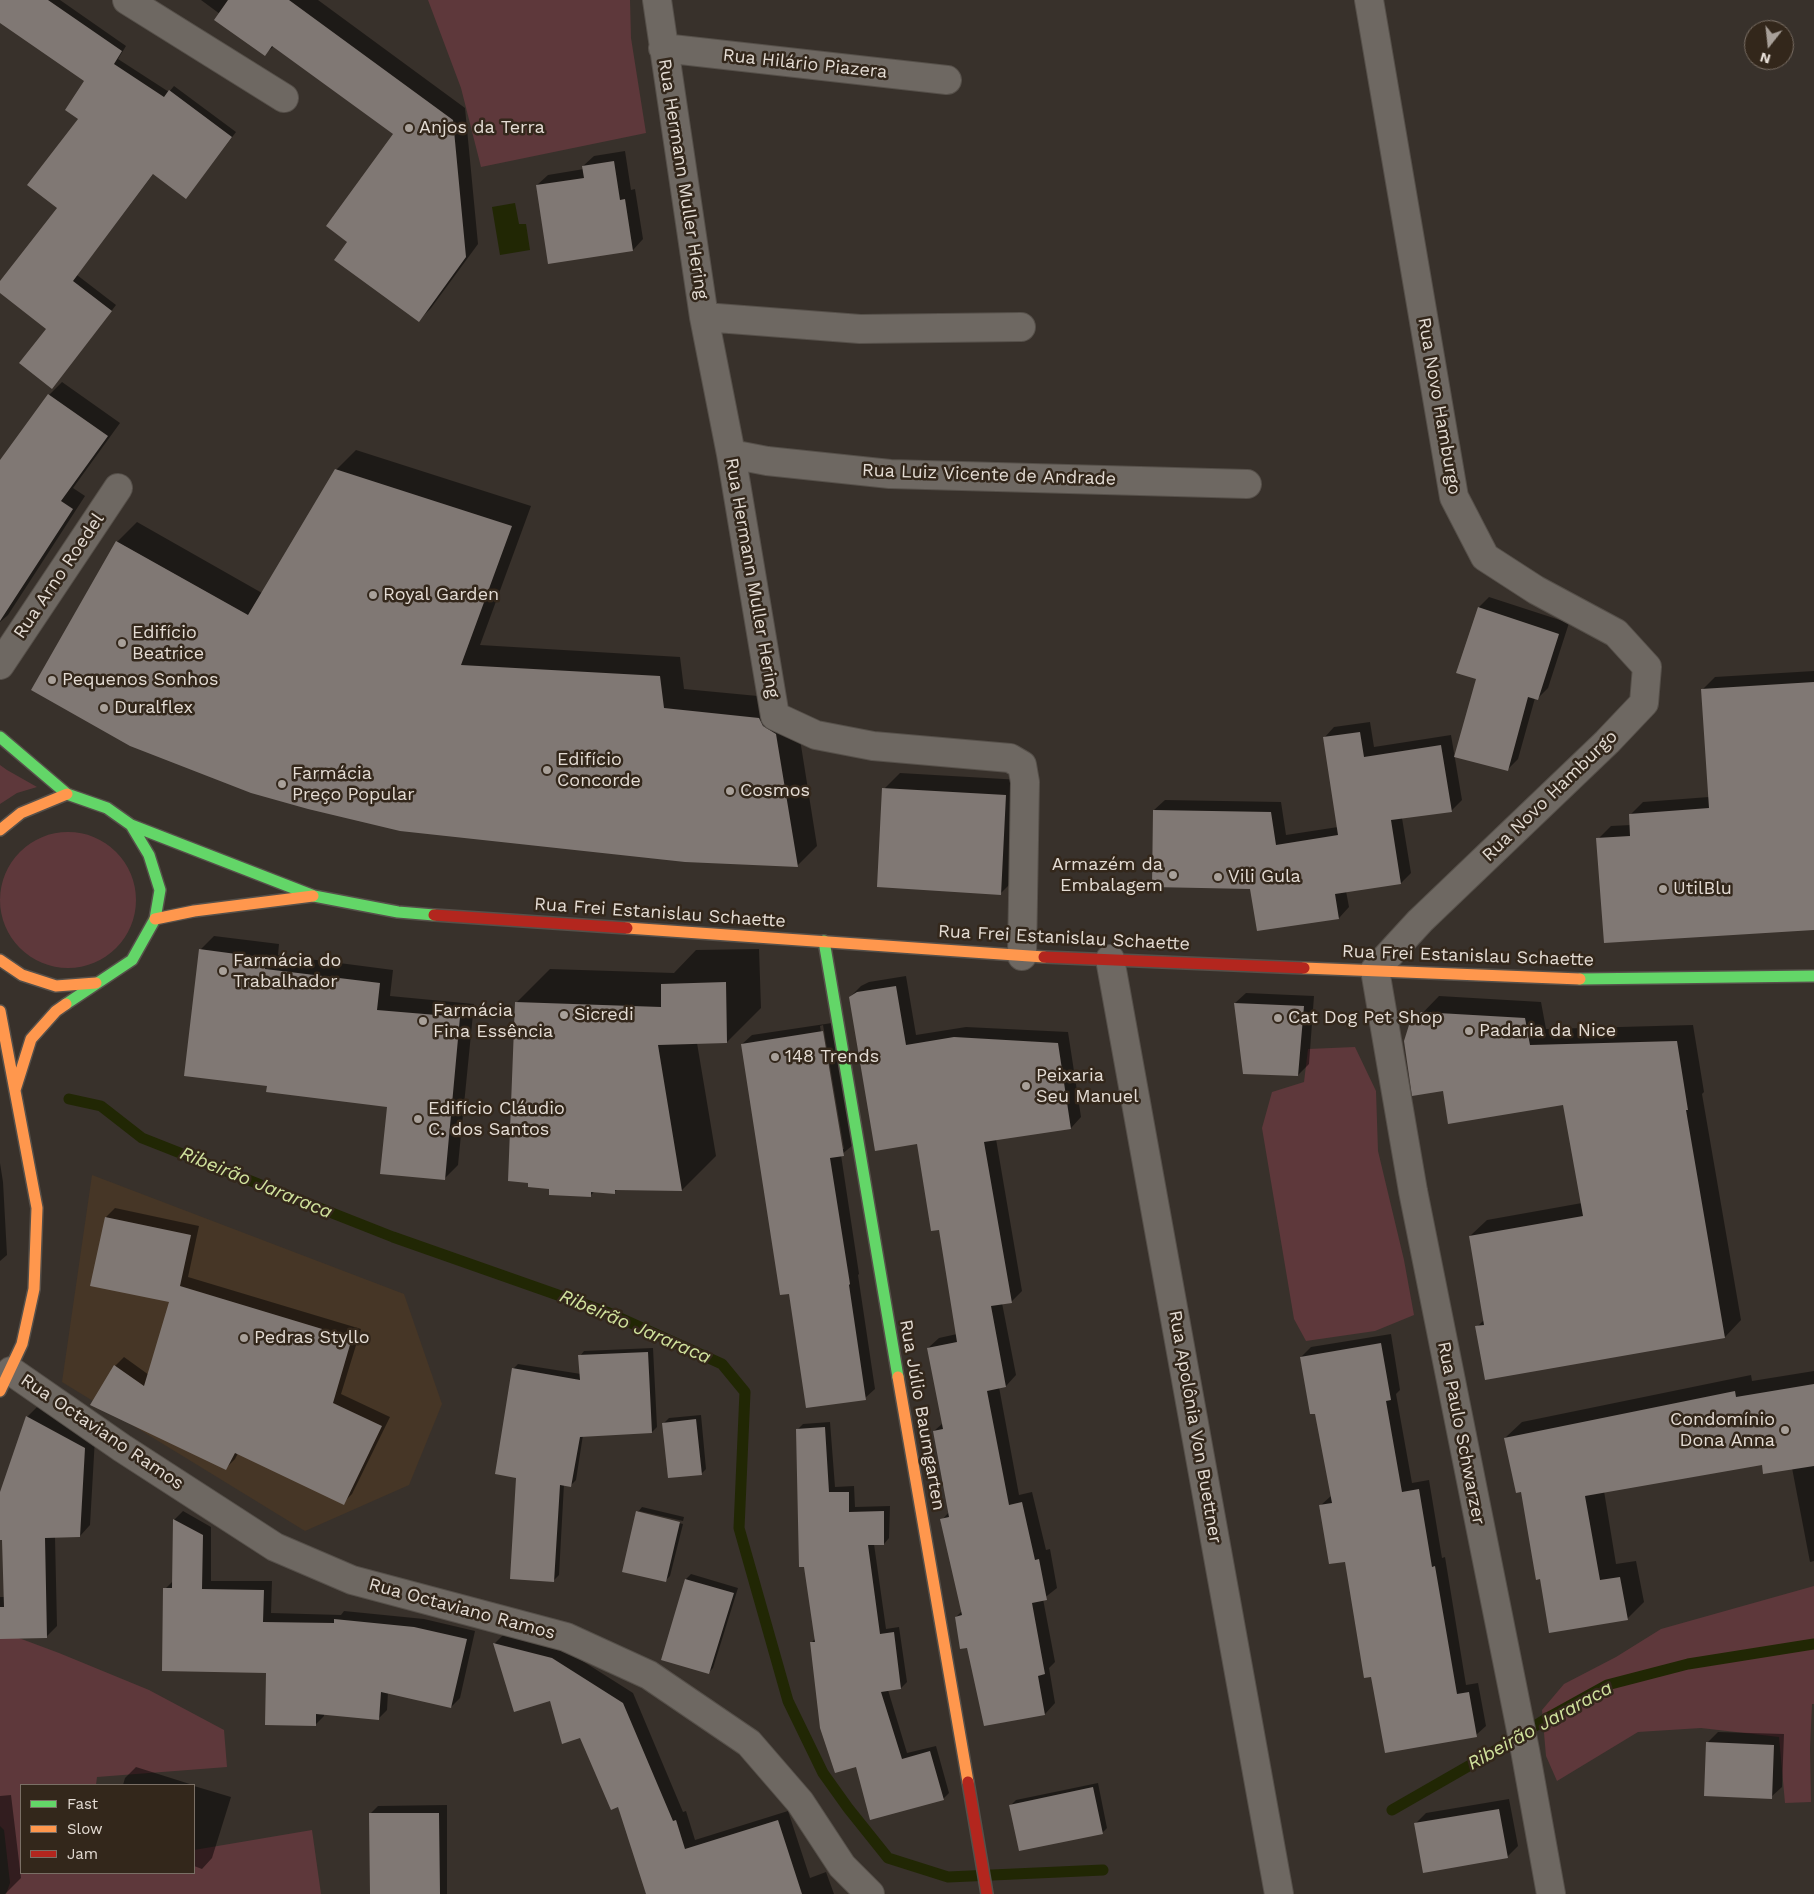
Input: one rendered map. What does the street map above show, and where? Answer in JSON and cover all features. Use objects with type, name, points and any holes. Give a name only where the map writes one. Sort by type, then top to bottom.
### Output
[{"type":"main road","points":[[0,737],[67,794],[107,808],[131,825],[149,855],[160,890],[155,919],[132,960],[56,1011],[31,1039],[15,1090]]},
{"type":"main road","points":[[0,830],[21,813],[67,794]]},
{"type":"main road","name":"Rua Frei Estanislau Schaette","points":[[131,825],[314,896],[398,912],[1022,956],[1591,979],[1814,976]]},
{"type":"main road","name":"Rua Frei Estanislau Schaette","points":[[155,919],[194,911],[314,896]]},
{"type":"main road","name":"Rua Júlio Baumgarten","points":[[824,941],[987,1894]]},
{"type":"main road","points":[[0,960],[22,974],[56,986],[98,983]]},
{"type":"main road","points":[[0,1011],[37,1208],[34,1289],[22,1344],[5,1381]]},
{"type":"street","points":[[127,0],[284,98]]},
{"type":"street","name":"Rua Hermann Muller Hering","points":[[656,0],[704,317],[731,454],[775,716],[816,735],[872,746],[1010,758],[1022,765],[1024,782],[1022,956]]},
{"type":"street","name":"Rua Novo Hamburgo","points":[[1369,0],[1454,498],[1485,557],[1536,590],[1616,633],[1647,667],[1644,703],[1608,742],[1420,921],[1375,970]]},
{"type":"street","name":"Rua Hilário Piazera","points":[[663,48],[947,80]]},
{"type":"street","points":[[704,317],[860,329],[1021,327]]},
{"type":"street","name":"Rua Luiz Vicente de Andrade","points":[[731,454],[767,461],[890,474],[1247,484]]},
{"type":"street","name":"Rua Arno Roedel","points":[[0,664],[118,488]]},
{"type":"street","name":"Rua Apolônia Von Buettner","points":[[1110,959],[1279,1894]]},
{"type":"street","name":"Rua Paulo Schwarzer","points":[[1375,970],[1412,1191],[1525,1750],[1551,1894]]},
{"type":"street","name":"Rua Octaviano Ramos","points":[[5,1381],[122,1448],[274,1547],[352,1580],[566,1637],[650,1675],[749,1743],[800,1802],[842,1866],[870,1894]]},
{"type":"shaded area","points":[[428,0],[630,0],[631,38],[646,133],[481,167],[461,88]]},
{"type":"shaded area","points":[[515,203],[519,224],[526,224],[530,250],[500,255],[492,207]]},
{"type":"shaded area","points":[[0,765],[37,787],[17,793],[0,804]]},
{"type":"shaded area","points":[[68,832],[94,837],[106,843],[116,852],[125,862],[131,874],[136,900],[131,926],[125,938],[116,948],[106,957],[94,963],[68,968],[42,963],[30,957],[20,948],[11,938],[5,926],[0,900],[5,874],[11,862],[20,852],[30,843],[42,837]]},
{"type":"shaded area","points":[[1355,1047],[1376,1091],[1378,1151],[1404,1260],[1414,1315],[1375,1331],[1306,1341],[1294,1319],[1262,1128],[1272,1092],[1304,1082],[1308,1049]]},
{"type":"shaded area","name":"Pedras Styllo","points":[[92,1175],[404,1294],[442,1404],[409,1485],[305,1531],[62,1382]]},
{"type":"shaded area","points":[[1814,1586],[1814,1704],[1812,1704],[1810,1748],[1811,1802],[1785,1803],[1779,1737],[1701,1728],[1638,1732],[1557,1781],[1546,1756],[1542,1710],[1564,1684],[1616,1657],[1661,1629]]},
{"type":"shaded area","points":[[0,1631],[149,1690],[224,1730],[227,1767],[97,1777],[96,1784],[20,1784],[20,1874],[195,1874],[195,1850],[312,1830],[321,1894],[6,1894],[10,1883],[4,1830],[0,1826]]},
{"type":"building","points":[[0,0],[48,0],[122,51],[114,64],[164,97],[169,90],[232,137],[186,199],[153,174],[73,281],[112,311],[52,389],[19,363],[46,329],[0,293],[0,281],[57,208],[27,185],[78,119],[65,110],[84,81],[0,23]]},
{"type":"building","points":[[228,0],[289,0],[453,120],[466,257],[419,322],[334,260],[347,242],[326,226],[393,134],[272,46],[265,56],[214,20]]},
{"type":"building","points":[[614,161],[620,200],[625,199],[633,251],[548,264],[536,185],[584,178],[582,166]]},
{"type":"building","points":[[48,394],[108,436],[61,501],[73,509],[0,621],[0,460]]},
{"type":"building","points":[[335,469],[512,526],[461,665],[660,676],[664,708],[759,718],[763,726],[776,734],[798,867],[685,862],[400,831],[251,793],[130,746],[31,690],[116,541],[248,615]]},
{"type":"building","points":[[1478,607],[1559,634],[1538,700],[1528,697],[1508,771],[1454,757],[1476,679],[1456,673]]},
{"type":"building","points":[[1814,682],[1814,930],[1604,943],[1596,838],[1630,836],[1629,814],[1709,808],[1701,689]]},
{"type":"building","points":[[1360,732],[1364,757],[1441,745],[1452,812],[1391,820],[1401,884],[1335,894],[1339,919],[1257,931],[1250,889],[1152,887],[1153,810],[1271,812],[1276,845],[1338,835],[1323,737]]},
{"type":"building","points":[[882,788],[1006,795],[1001,895],[877,887]]},
{"type":"building","points":[[199,949],[266,958],[265,969],[380,983],[377,1010],[460,1017],[445,1180],[380,1174],[387,1107],[266,1092],[267,1086],[184,1076]]},
{"type":"building","points":[[726,982],[727,1043],[658,1045],[682,1191],[615,1190],[615,1194],[591,1192],[591,1197],[549,1195],[549,1189],[528,1187],[528,1183],[508,1181],[515,1002],[661,1007],[661,984]]},
{"type":"building","points":[[896,986],[906,1045],[954,1037],[1058,1043],[1071,1129],[984,1142],[1012,1303],[991,1306],[1006,1387],[987,1391],[1009,1505],[1022,1502],[1035,1560],[1039,1559],[1047,1600],[1032,1603],[1045,1674],[1038,1676],[1045,1715],[984,1726],[967,1648],[960,1649],[955,1617],[962,1615],[940,1519],[949,1517],[933,1431],[943,1429],[927,1348],[957,1342],[939,1230],[931,1231],[917,1144],[875,1151],[849,997],[857,992]]},
{"type":"building","points":[[1234,1003],[1304,1006],[1298,1076],[1243,1074]]},
{"type":"building","points":[[1421,1012],[1525,1018],[1530,1045],[1677,1041],[1688,1110],[1686,1110],[1725,1338],[1485,1380],[1475,1326],[1484,1325],[1469,1236],[1583,1216],[1563,1105],[1448,1124],[1443,1091],[1412,1096],[1404,1041],[1409,1025]]},
{"type":"building","points":[[823,1031],[844,1156],[830,1158],[866,1400],[806,1408],[789,1294],[780,1295],[741,1044]]},
{"type":"building","points":[[105,1217],[191,1235],[180,1286],[352,1338],[333,1403],[382,1426],[344,1505],[235,1453],[226,1470],[90,1405],[114,1365],[144,1386],[169,1302],[90,1286]]},
{"type":"building","points":[[1381,1343],[1391,1400],[1386,1401],[1402,1492],[1419,1489],[1432,1567],[1435,1566],[1457,1694],[1469,1692],[1477,1737],[1385,1753],[1371,1677],[1364,1678],[1345,1562],[1329,1564],[1319,1505],[1332,1503],[1315,1414],[1310,1414],[1300,1357]]},
{"type":"building","points":[[648,1352],[652,1433],[580,1437],[571,1487],[560,1485],[554,1582],[510,1579],[516,1478],[495,1474],[512,1368],[580,1380],[578,1355]]},
{"type":"building","points":[[1814,1384],[1814,1466],[1763,1474],[1762,1465],[1585,1496],[1600,1580],[1620,1577],[1628,1620],[1549,1633],[1540,1579],[1536,1580],[1521,1492],[1516,1493],[1504,1438],[1735,1391],[1736,1397]]},
{"type":"building","points":[[26,1416],[85,1448],[80,1537],[45,1538],[47,1638],[0,1639],[0,1607],[4,1607],[2,1540],[0,1540],[0,1492]]},
{"type":"building","points":[[696,1419],[702,1475],[668,1478],[662,1423]]},
{"type":"building","points":[[825,1427],[829,1492],[849,1492],[849,1512],[884,1511],[884,1545],[868,1545],[880,1634],[894,1632],[901,1689],[881,1692],[902,1759],[930,1751],[944,1800],[870,1820],[856,1767],[835,1773],[820,1728],[810,1642],[815,1642],[804,1567],[799,1567],[796,1429]]},
{"type":"building","points":[[636,1511],[680,1522],[666,1582],[622,1572]]},
{"type":"building","points":[[173,1519],[203,1535],[202,1589],[264,1590],[263,1622],[334,1623],[334,1619],[414,1627],[467,1639],[451,1708],[381,1692],[379,1720],[316,1714],[316,1726],[265,1725],[266,1673],[162,1671],[163,1588],[172,1588]]},
{"type":"building","points":[[685,1579],[734,1593],[709,1674],[661,1660]]},
{"type":"building","points":[[493,1643],[552,1658],[623,1703],[673,1821],[676,1820],[685,1849],[778,1820],[802,1894],[646,1894],[618,1807],[611,1810],[580,1738],[562,1744],[550,1701],[514,1712]]},
{"type":"building","points":[[1706,1742],[1774,1745],[1772,1799],[1704,1796]]},
{"type":"building","points":[[1093,1787],[1103,1834],[1019,1851],[1009,1805]]},
{"type":"building","points":[[1499,1809],[1508,1858],[1423,1873],[1414,1823]]},
{"type":"building","points":[[369,1813],[439,1813],[440,1894],[370,1894]]},
{"type":"waterway","name":"Ribeirão Jararaca","points":[[69,1099],[101,1106],[142,1138],[393,1237],[609,1313],[722,1364],[745,1392],[739,1528],[788,1701],[823,1773],[848,1808],[888,1858],[948,1877],[1103,1870]]},
{"type":"waterway","name":"Ribeirão Jararaca","points":[[1392,1810],[1607,1685],[1688,1664],[1814,1644]]},
{"type":"traffic: fast","points":[[0,737],[67,794],[107,808],[131,825],[149,855],[160,890],[155,919],[132,960],[66,1004]]},
{"type":"traffic: fast","points":[[131,825],[314,896],[398,912],[434,915]]},
{"type":"traffic: fast","points":[[824,941],[898,1377]]},
{"type":"traffic: fast","points":[[1580,979],[1814,976]]},
{"type":"traffic: slow","points":[[0,830],[21,813],[67,794]]},
{"type":"traffic: slow","points":[[155,919],[194,911],[313,896]]},
{"type":"traffic: slow","points":[[627,928],[1044,957]]},
{"type":"traffic: slow","points":[[0,960],[22,975],[56,986],[96,983]]},
{"type":"traffic: slow","points":[[1304,968],[1580,979]]},
{"type":"traffic: slow","points":[[15,1090],[31,1039],[56,1011],[66,1004]]},
{"type":"traffic: slow","points":[[0,1011],[37,1208],[34,1289],[22,1344],[0,1391]]},
{"type":"traffic: slow","points":[[898,1377],[968,1782]]},
{"type":"traffic: jam","points":[[434,915],[627,928]]},
{"type":"traffic: jam","points":[[1044,957],[1304,968]]},
{"type":"traffic: jam","points":[[968,1782],[987,1894]]},
{"type":"place","name":"Anjos da Terra","points":[[409,128]]},
{"type":"place","name":"Royal Garden","points":[[373,595]]},
{"type":"place","name":"Edifício Beatrice","points":[[122,643]]},
{"type":"place","name":"Pequenos Sonhos","points":[[52,680]]},
{"type":"place","name":"Duralflex","points":[[104,708]]},
{"type":"place","name":"Edifício Concorde","points":[[547,770]]},
{"type":"place","name":"Farmácia Preço Popular","points":[[282,784]]},
{"type":"place","name":"Cosmos","points":[[730,791]]},
{"type":"place","name":"Armazém da Embalagem","points":[[1173,875]]},
{"type":"place","name":"Vili Gula","points":[[1218,877]]},
{"type":"place","name":"UtilBlu","points":[[1663,889]]},
{"type":"place","name":"Farmácia do Trabalhador","points":[[223,971]]},
{"type":"place","name":"Sicredi","points":[[564,1015]]},
{"type":"place","name":"Cat Dog Pet Shop","points":[[1278,1018]]},
{"type":"place","name":"Farmácia Fina Essência","points":[[423,1021]]},
{"type":"place","name":"Padaria da Nice","points":[[1469,1031]]},
{"type":"place","name":"148 Trends","points":[[775,1057]]},
{"type":"place","name":"Peixaria Seu Manuel","points":[[1026,1086]]},
{"type":"place","name":"Edifício Cláudio C. dos Santos","points":[[418,1119]]},
{"type":"place","name":"Pedras Styllo","points":[[244,1338]]},
{"type":"place","name":"Condomínio Dona Anna","points":[[1785,1430]]}]
